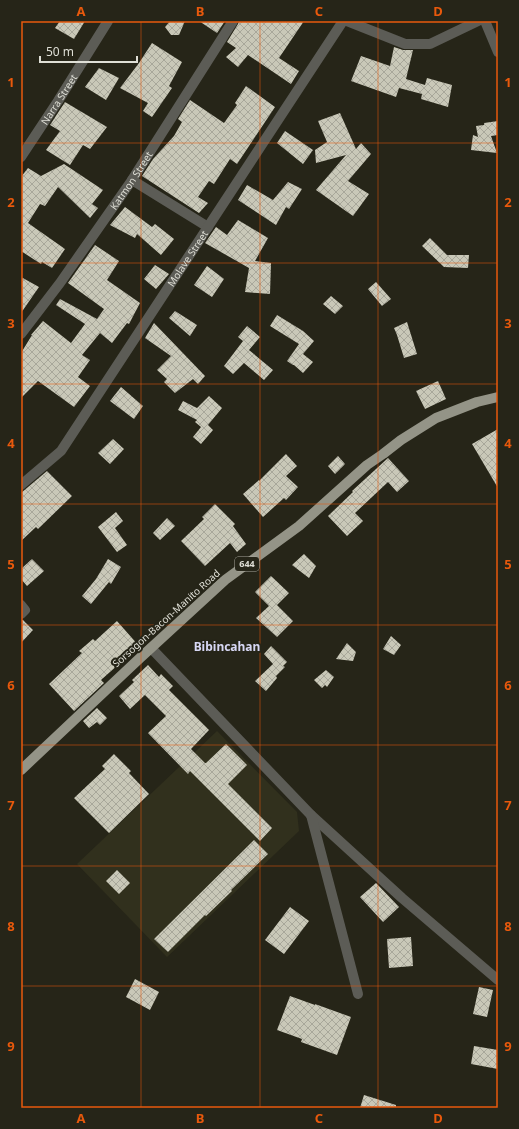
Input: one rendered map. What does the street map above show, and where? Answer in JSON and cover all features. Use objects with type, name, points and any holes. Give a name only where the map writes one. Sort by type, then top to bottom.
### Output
[{"type":"main road","name":"Sorsogon-Bacon-Manito Road","points":[[21,770],[225,580],[300,526],[367,465],[401,440],[436,418],[477,402],[498,397]]},
{"type":"street","name":"Narra Street","points":[[21,157],[108,21]]},
{"type":"street","name":"Katmon Street","points":[[21,334],[60,283],[132,180],[233,21]]},
{"type":"street","name":"Molave Street","points":[[21,485],[61,452],[343,21]]},
{"type":"street","points":[[347,21],[405,44],[430,44],[478,21]]},
{"type":"street","points":[[485,21],[498,52]]},
{"type":"street","points":[[132,180],[208,226]]},
{"type":"street","points":[[151,648],[311,815],[402,898],[498,980]]},
{"type":"street","points":[[311,815],[358,994]]},
{"type":"shaded area","points":[[217,731],[297,812],[299,831],[167,957],[77,864]]},
{"type":"building","points":[[60,21],[85,21],[74,39],[55,28]]},
{"type":"building","points":[[170,21],[185,21],[179,35],[171,35],[165,27]]},
{"type":"building","points":[[199,21],[225,21],[217,33]]},
{"type":"building","points":[[239,21],[304,21],[279,58],[299,71],[291,84],[248,55],[238,67],[226,57],[236,48],[227,42]]},
{"type":"building","points":[[152,43],[182,62],[169,86],[172,88],[152,117],[143,111],[148,103],[120,88]]},
{"type":"building","points":[[394,47],[403,50],[413,50],[406,79],[425,85],[427,78],[452,85],[448,107],[421,99],[422,94],[399,88],[396,97],[351,81],[361,56],[390,66]]},
{"type":"building","points":[[99,68],[119,78],[106,100],[85,87]]},
{"type":"building","points":[[246,86],[275,107],[237,164],[230,159],[214,184],[209,181],[198,197],[208,203],[199,213],[142,176],[153,159],[174,136],[182,122],[178,119],[190,100],[224,123],[237,105],[235,103]]},
{"type":"building","points":[[65,102],[107,127],[90,149],[83,145],[70,165],[46,150],[60,131],[50,125]]},
{"type":"building","points":[[340,113],[356,149],[361,143],[371,154],[348,181],[369,194],[353,216],[316,190],[346,155],[316,163],[315,150],[327,142],[318,121]]},
{"type":"building","points":[[498,121],[498,135],[491,136],[497,153],[471,150],[473,135],[478,137],[476,126]]},
{"type":"building","points":[[285,131],[313,150],[303,164],[277,143]]},
{"type":"building","points":[[64,164],[103,190],[92,204],[98,208],[90,218],[58,187],[45,206],[40,204],[28,223],[65,249],[52,268],[42,262],[41,264],[21,251],[21,177],[28,168],[41,176]]},
{"type":"building","points":[[288,182],[302,189],[289,209],[286,207],[276,225],[238,200],[247,185],[273,200]]},
{"type":"building","points":[[125,207],[152,227],[155,224],[174,239],[161,255],[137,234],[135,238],[110,225]]},
{"type":"building","points":[[238,220],[268,238],[255,261],[271,263],[270,294],[245,292],[249,268],[205,243],[216,227],[227,235]]},
{"type":"building","points":[[430,238],[447,255],[469,255],[468,268],[444,267],[422,246]]},
{"type":"building","points":[[95,245],[119,261],[107,280],[140,303],[129,324],[127,323],[112,343],[100,333],[82,355],[90,360],[78,377],[90,386],[74,407],[38,381],[21,398],[21,353],[31,335],[43,321],[71,343],[85,324],[56,305],[60,299],[97,319],[104,309],[68,283]]},
{"type":"building","points":[[155,265],[169,274],[156,289],[144,279]]},
{"type":"building","points":[[207,266],[224,279],[212,297],[194,285]]},
{"type":"building","points":[[21,277],[39,287],[21,313]]},
{"type":"building","points":[[376,282],[391,299],[382,306],[368,289]]},
{"type":"building","points":[[331,296],[343,306],[335,314],[323,304]]},
{"type":"building","points":[[175,311],[197,325],[190,336],[169,318]]},
{"type":"building","points":[[277,315],[303,331],[314,341],[303,354],[313,362],[303,373],[287,361],[299,344],[270,326]]},
{"type":"building","points":[[407,322],[417,354],[404,358],[394,328]]},
{"type":"building","points":[[154,323],[205,376],[198,384],[193,379],[175,393],[164,382],[167,379],[157,370],[171,356],[145,338]]},
{"type":"building","points":[[247,326],[260,337],[249,350],[273,370],[264,380],[244,363],[233,374],[224,366],[243,341],[238,337]]},
{"type":"building","points":[[438,381],[446,399],[425,409],[416,391]]},
{"type":"building","points":[[121,387],[143,406],[134,419],[110,401]]},
{"type":"building","points":[[209,396],[222,408],[208,425],[213,430],[201,444],[193,437],[201,427],[195,422],[197,420],[178,410],[183,401],[197,408]]},
{"type":"building","points":[[498,429],[498,488],[472,444]]},
{"type":"building","points":[[113,439],[124,449],[110,464],[98,453]]},
{"type":"building","points":[[286,454],[297,466],[286,476],[298,487],[286,500],[284,498],[263,517],[243,494],[259,481]]},
{"type":"building","points":[[338,456],[345,464],[335,474],[328,466]]},
{"type":"building","points":[[388,458],[409,481],[397,492],[388,482],[355,513],[363,521],[347,536],[328,516],[353,492],[352,491]]},
{"type":"building","points":[[47,471],[72,496],[38,529],[36,527],[21,541],[21,493]]},
{"type":"building","points":[[215,504],[235,524],[233,526],[246,544],[237,552],[230,543],[205,566],[181,541],[204,519],[202,517]]},
{"type":"building","points":[[116,512],[123,521],[115,528],[127,545],[117,552],[98,527]]},
{"type":"building","points":[[167,518],[175,526],[160,540],[153,533]]},
{"type":"building","points":[[304,554],[316,566],[309,578],[292,565]]},
{"type":"building","points":[[32,559],[44,571],[27,586],[21,579],[21,569]]},
{"type":"building","points":[[108,559],[121,567],[111,584],[109,582],[91,604],[82,596],[96,579]]},
{"type":"building","points":[[271,576],[289,593],[277,605],[293,621],[277,637],[256,618],[269,606],[255,592]]},
{"type":"building","points":[[21,620],[23,620],[33,630],[21,643]]},
{"type":"building","points":[[117,621],[139,646],[101,680],[104,683],[74,711],[49,684],[82,653],[79,651],[93,639],[95,641]]},
{"type":"building","points":[[391,636],[401,645],[394,655],[383,649]]},
{"type":"building","points":[[347,643],[356,652],[353,661],[336,659]]},
{"type":"building","points":[[271,646],[287,662],[283,666],[285,667],[276,676],[277,678],[266,691],[255,681],[273,664],[264,654]]},
{"type":"building","points":[[148,665],[159,677],[161,674],[173,686],[169,690],[209,730],[191,749],[206,763],[226,744],[247,765],[228,784],[272,828],[260,841],[190,771],[188,774],[148,733],[166,716],[145,695],[130,709],[119,696],[134,682],[132,680]]},
{"type":"building","points":[[326,670],[334,677],[327,687],[325,685],[322,688],[314,680]]},
{"type":"building","points":[[97,708],[107,718],[100,725],[97,722],[89,728],[83,721]]},
{"type":"building","points":[[114,754],[131,771],[129,773],[149,794],[109,833],[74,798],[105,769],[102,766]]},
{"type":"building","points":[[254,840],[268,854],[231,890],[232,891],[206,916],[205,915],[168,952],[154,939]]},
{"type":"building","points":[[117,870],[130,883],[119,894],[106,881]]},
{"type":"building","points":[[376,883],[399,907],[383,922],[360,897]]},
{"type":"building","points":[[290,907],[309,921],[284,954],[265,940]]},
{"type":"building","points":[[411,937],[413,966],[389,968],[387,939]]},
{"type":"building","points":[[135,979],[159,992],[150,1010],[126,997]]},
{"type":"building","points":[[479,987],[493,990],[487,1017],[473,1014]]},
{"type":"building","points":[[290,996],[351,1017],[337,1055],[301,1042],[302,1039],[277,1030]]},
{"type":"building","points":[[474,1046],[498,1050],[498,1069],[471,1064]]},
{"type":"building","points":[[364,1095],[396,1105],[396,1108],[360,1108]]},
{"type":"district","name":"Bibincahan","points":[[227,647]]}]
